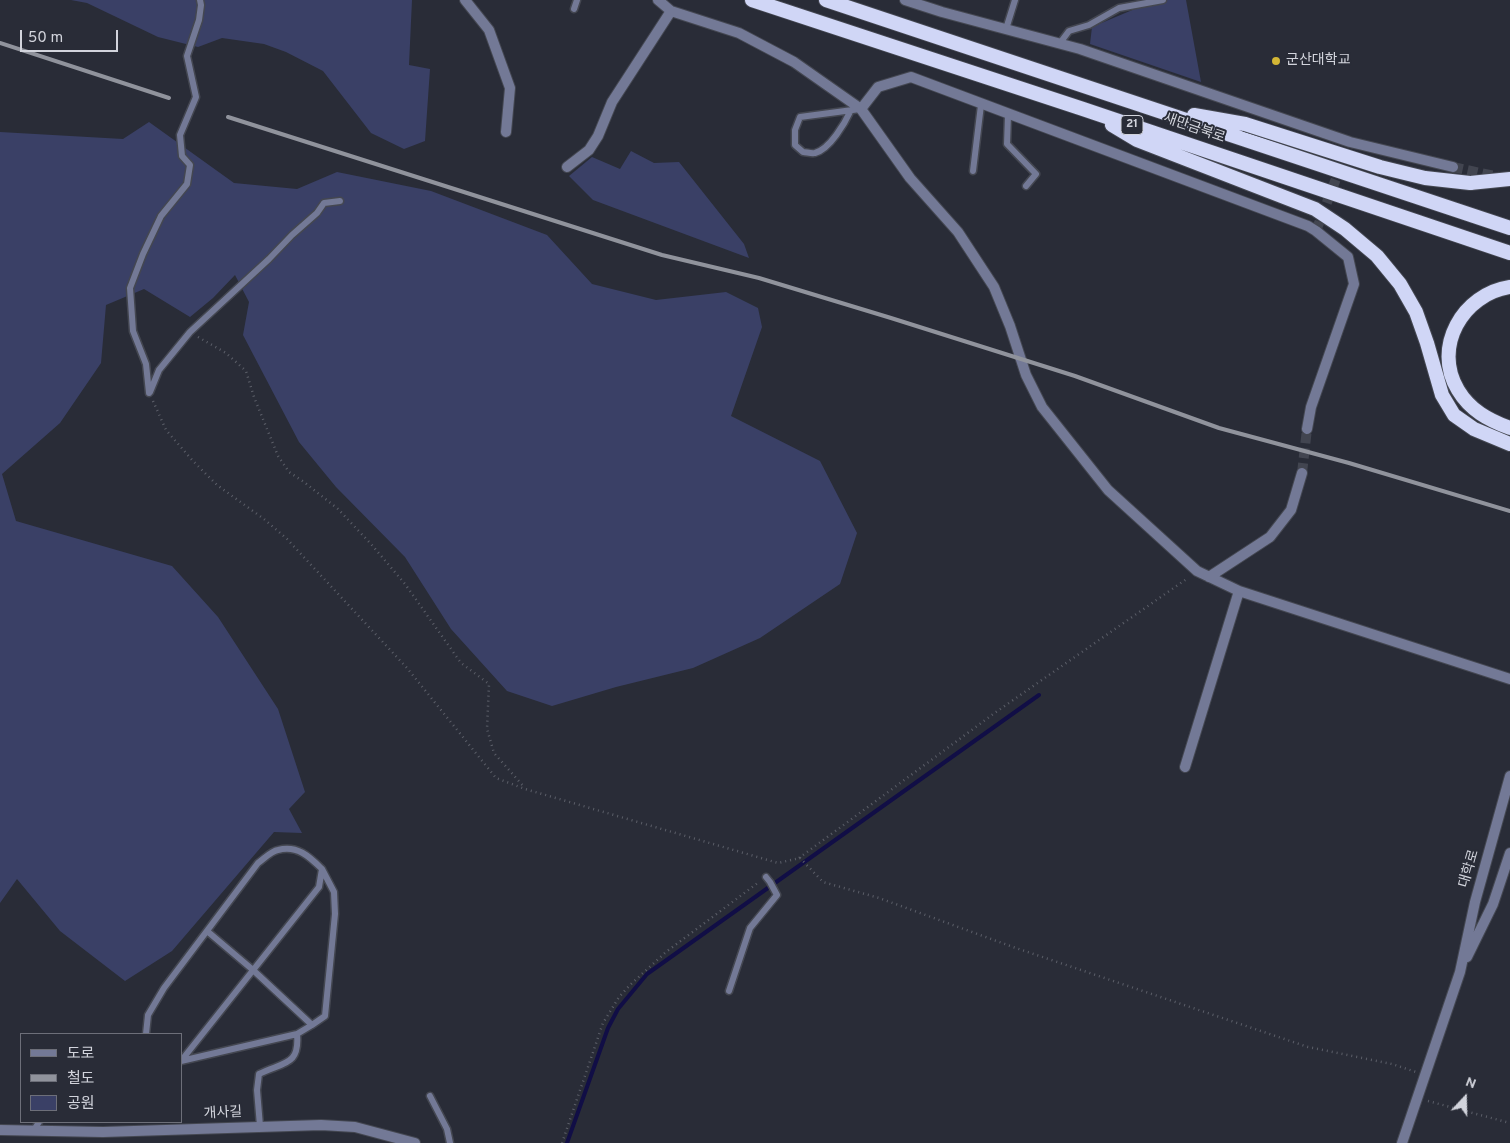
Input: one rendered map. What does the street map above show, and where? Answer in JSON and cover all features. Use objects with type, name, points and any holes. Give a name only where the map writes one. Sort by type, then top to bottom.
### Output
[{"type":"highway","name":"새만금북로","points":[[752,0],[1510,253]]},
{"type":"highway","name":"새만금북로","points":[[826,0],[1510,228]]},
{"type":"highway","points":[[1149,108],[1245,124],[1380,167],[1425,178],[1470,183],[1510,179]]},
{"type":"highway","points":[[1083,109],[1137,140],[1315,210],[1345,229],[1378,256],[1400,284],[1416,312],[1442,395],[1454,415],[1474,430],[1510,444]]},
{"type":"highway","points":[[1510,287],[1479,298],[1462,314],[1452,335],[1449,352],[1451,369],[1457,389],[1469,405],[1491,421],[1510,428]]},
{"type":"street","points":[[465,0],[489,30],[510,88],[506,132]]},
{"type":"street","points":[[658,0],[671,11],[739,32],[794,62],[856,109],[910,178],[958,232],[994,287],[1010,326],[1026,375],[1042,407],[1108,490],[1197,572],[1240,591],[1510,679]]},
{"type":"street","points":[[905,0],[918,2],[942,12],[1080,49],[1350,142],[1453,167]]},
{"type":"street","points":[[567,167],[589,150],[598,136],[612,102],[671,11]]},
{"type":"street","points":[[856,109],[878,87],[911,77],[981,105],[1308,226],[1316,231],[1348,258],[1354,284],[1311,407],[1307,429]]},
{"type":"street","points":[[1209,577],[1270,537],[1291,510],[1302,473]]},
{"type":"street","points":[[1185,766],[1240,591]]},
{"type":"street","name":"대학로","points":[[1402,1143],[1460,972],[1475,902],[1510,776]]},
{"type":"street","name":"대학로","points":[[1460,972],[1493,904],[1510,853]]},
{"type":"street","name":"개사길","points":[[0,1130],[37,1126],[103,1132],[321,1124],[355,1127],[415,1143]]},
{"type":"lane","points":[[149,393],[146,364],[133,331],[130,288],[143,254],[161,216],[186,184],[190,165],[182,156],[180,135],[196,97],[187,56],[199,20],[200,0]]},
{"type":"lane","points":[[574,9],[577,0]]},
{"type":"lane","points":[[1006,29],[1015,0]]},
{"type":"lane","points":[[1060,43],[1069,31],[1089,24],[1129,3],[1163,0]]},
{"type":"lane","points":[[973,171],[981,105]]},
{"type":"lane","points":[[856,109],[828,144],[815,153],[803,152],[796,144],[795,130],[800,117],[856,109]]},
{"type":"lane","points":[[1008,115],[1007,144],[1036,174],[1026,186]]},
{"type":"lane","points":[[149,393],[159,370],[190,332],[317,213],[324,203],[340,201]]},
{"type":"lane","points":[[146,1033],[148,1015],[164,988],[258,863],[276,850],[298,850],[310,857],[322,869],[334,892],[335,914],[324,1016],[297,1034],[182,1061]]},
{"type":"lane","points":[[182,1060],[319,887],[322,869]]},
{"type":"lane","points":[[729,991],[750,928],[777,895],[768,879]]},
{"type":"lane","points":[[207,931],[312,1024]]},
{"type":"lane","points":[[260,1126],[257,1090],[259,1074],[290,1062],[298,1047],[297,1034]]},
{"type":"lane","points":[[430,1096],[447,1129],[450,1143]]},
{"type":"path","points":[[190,332],[226,353],[246,371],[254,397],[278,456],[289,472],[338,509],[405,584],[461,663],[489,684],[487,729],[494,753],[524,789]]},
{"type":"path","points":[[149,393],[166,430],[193,462],[217,485],[264,519],[293,546],[407,668],[496,778],[524,789],[778,863],[800,858],[996,712],[1197,572]]},
{"type":"path","points":[[800,858],[823,882],[879,898],[1013,947],[1308,1047],[1392,1064],[1425,1075]]},
{"type":"path","points":[[562,1143],[603,1023],[619,997],[630,984],[666,952],[768,879],[778,863]]},
{"type":"path","points":[[1417,1098],[1510,1123]]},
{"type":"green space","points":[[71,0],[412,0],[409,65],[430,69],[425,141],[404,149],[371,133],[323,71],[286,52],[264,44],[222,38],[198,47],[158,37],[87,3]]},
{"type":"green space","points":[[1156,0],[1186,0],[1201,82],[1090,44],[1092,27]]},
{"type":"green space","points":[[149,122],[234,183],[297,189],[337,172],[431,191],[547,235],[592,284],[656,300],[726,292],[758,308],[762,327],[731,416],[820,461],[857,533],[840,584],[760,638],[693,668],[616,687],[552,706],[507,691],[451,629],[405,557],[336,487],[299,442],[243,335],[249,302],[235,275],[213,298],[190,317],[144,289],[106,305],[101,363],[60,423],[2,474],[16,521],[172,566],[218,617],[278,709],[305,792],[289,809],[302,833],[274,832],[172,951],[125,981],[60,931],[17,879],[0,903],[0,132],[123,139]]},
{"type":"green space","points":[[631,151],[654,163],[679,162],[744,244],[749,258],[593,200],[569,176],[592,157],[620,169]]},
{"type":"waterway","points":[[567,1143],[608,1028],[618,1009],[647,974],[1039,695]]},
{"type":"tunnel","points":[[1316,231],[1350,142]]},
{"type":"tunnel","points":[[1453,167],[1499,177]]},
{"type":"tunnel","points":[[1302,473],[1307,429]]},
{"type":"railway","points":[[0,43],[169,98]]},
{"type":"railway","points":[[228,117],[662,255],[759,278],[891,318],[1075,376],[1219,428],[1349,463],[1510,511]]},
{"type":"place","name":"군산대학교","points":[[1276,61]]}]
